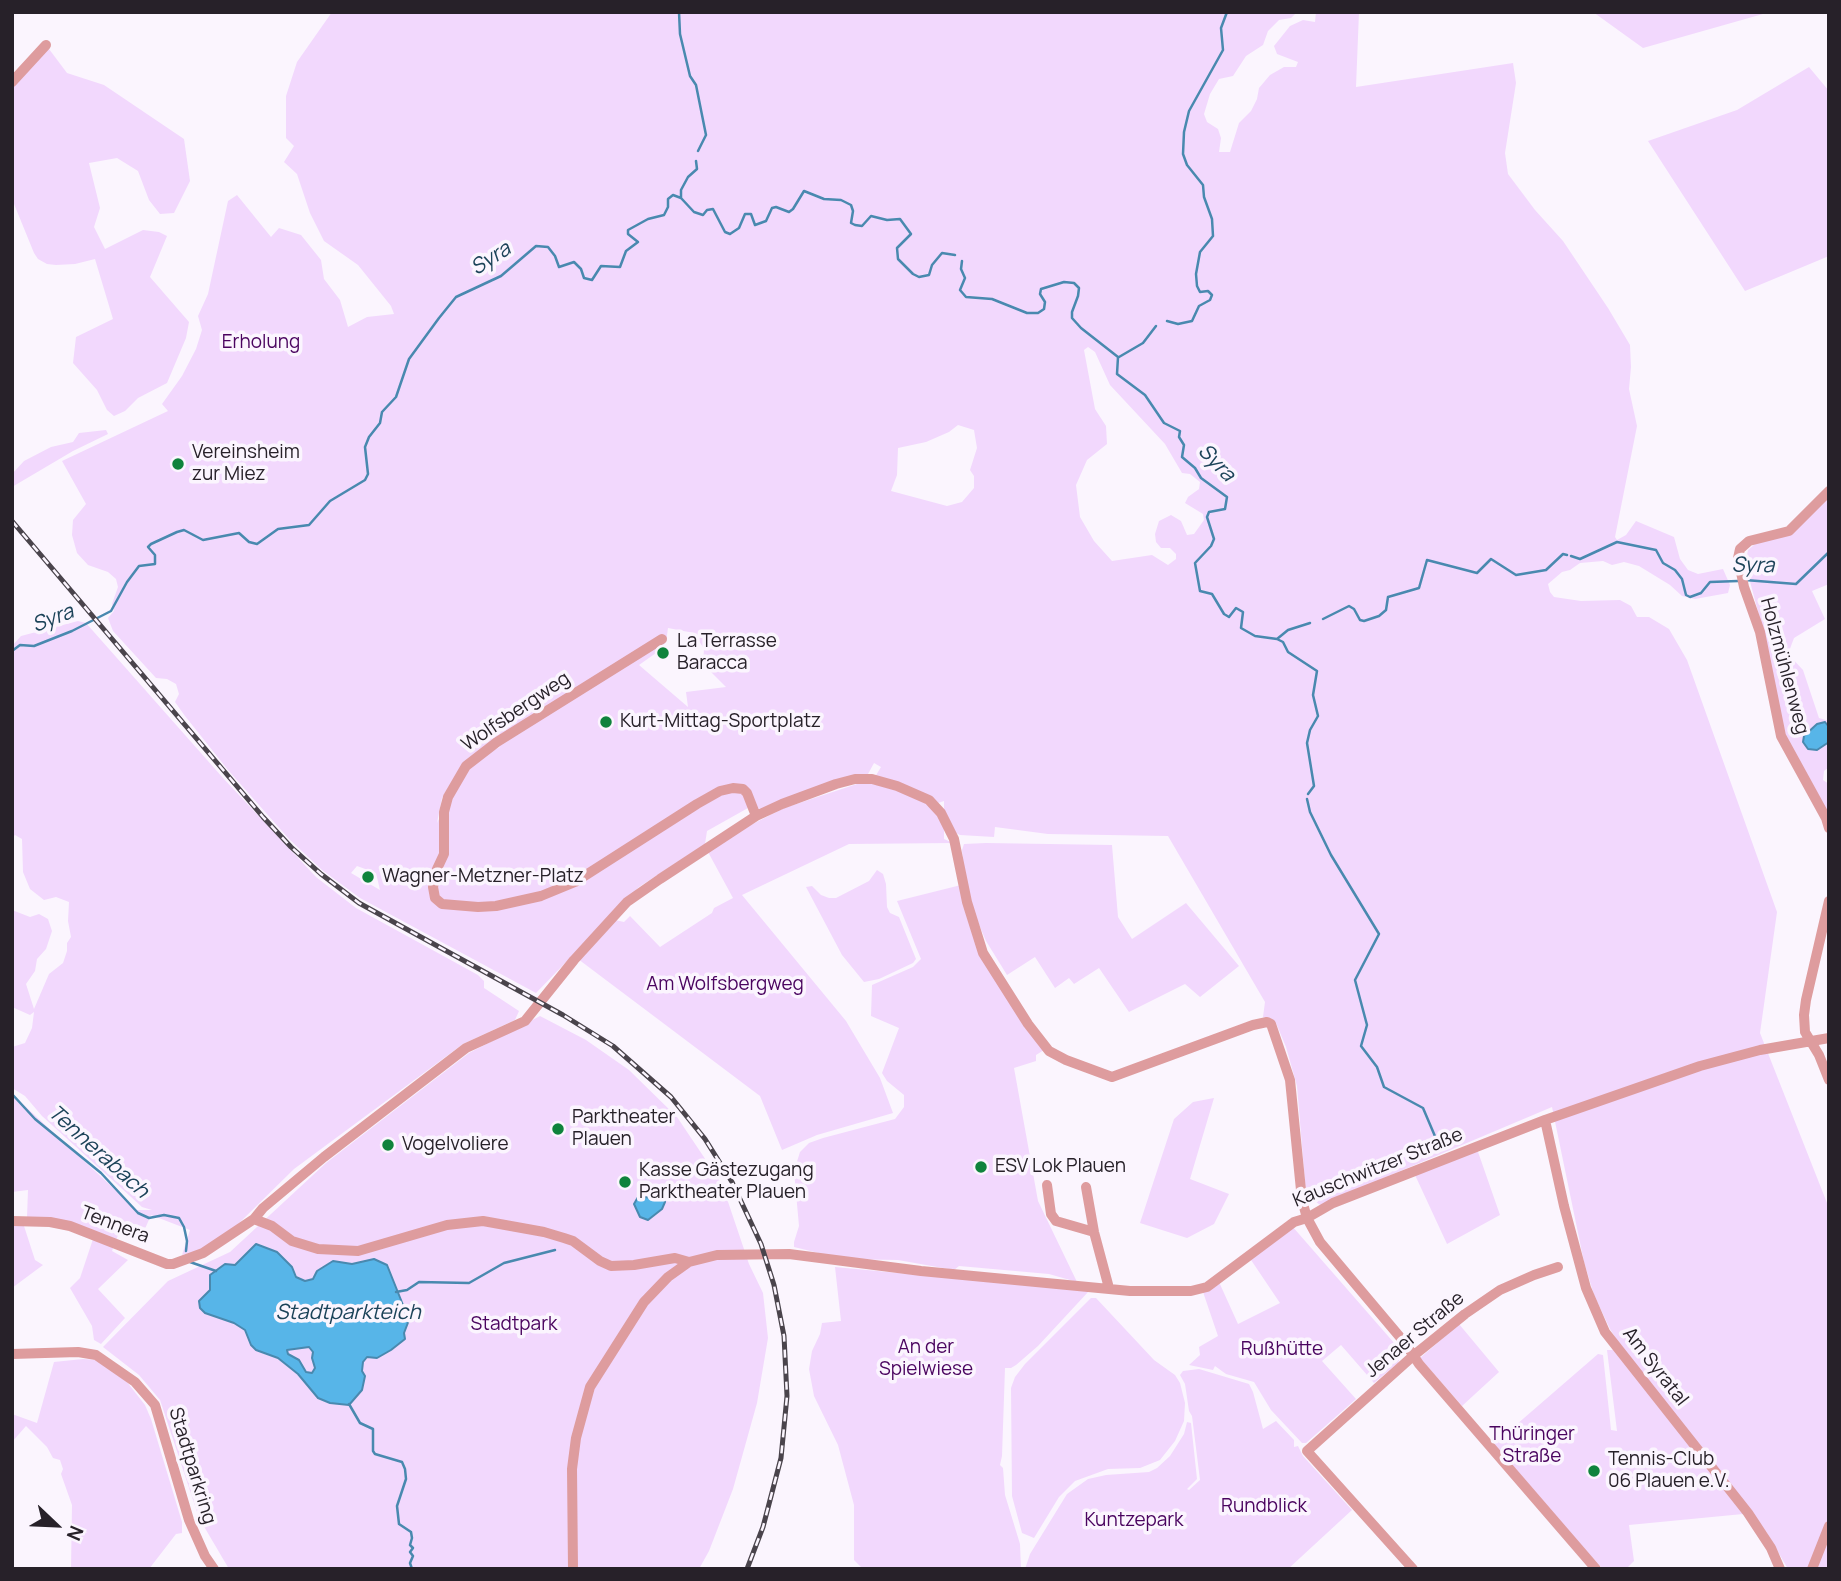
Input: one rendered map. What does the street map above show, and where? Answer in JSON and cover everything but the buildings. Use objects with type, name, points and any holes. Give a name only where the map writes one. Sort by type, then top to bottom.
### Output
[{"type":"street","points":[[12,82],[47,45]]},
{"type":"street","name":"Holzmühlenweg","points":[[1828,492],[1789,531],[1749,541],[1740,549],[1738,558],[1744,587],[1760,632],[1782,736],[1829,828]]},
{"type":"street","name":"Wolfsbergweg","points":[[663,639],[497,742],[466,766],[448,797],[444,812],[444,853],[433,887],[435,898],[442,904],[478,907],[496,906],[541,896],[575,882],[720,791],[744,789],[756,816]]},
{"type":"street","points":[[689,1262],[675,1258],[611,1266],[564,1238],[544,1231],[483,1221],[447,1225],[358,1251],[318,1249],[292,1241],[272,1226],[254,1219],[263,1208],[324,1157],[466,1048],[525,1021],[574,960],[627,902],[756,816],[805,794],[863,778],[897,786],[929,800],[941,813],[954,839],[967,902],[983,953],[1028,1024],[1049,1051],[1112,1077],[1267,1022],[1276,1032],[1290,1080],[1302,1200],[1307,1218],[1320,1242],[1413,1356],[1596,1569]]},
{"type":"street","points":[[1829,901],[1806,1000],[1805,1032],[1819,1055],[1829,1080]]},
{"type":"street","name":"Kauschwitzer Straße","points":[[689,1262],[718,1255],[797,1255],[921,1271],[1110,1288],[1176,1292],[1207,1287],[1294,1222],[1333,1203],[1545,1120],[1700,1066],[1760,1050],[1829,1038]]},
{"type":"street","name":"Am Syratal","points":[[1545,1120],[1586,1288],[1605,1332],[1748,1513],[1771,1548],[1780,1569]]},
{"type":"street","points":[[1047,1185],[1051,1213],[1055,1221],[1094,1232]]},
{"type":"street","points":[[1086,1187],[1094,1232],[1110,1288]]},
{"type":"street","name":"Tennera","points":[[12,1221],[50,1222],[70,1226],[173,1264],[203,1253],[254,1219]]},
{"type":"street","points":[[573,1569],[572,1469],[576,1438],[590,1387],[644,1302],[668,1277],[689,1262]]},
{"type":"street","name":"Jenaer Straße","points":[[1413,1569],[1307,1451],[1413,1356],[1465,1314],[1500,1290],[1559,1267]]},
{"type":"street","name":"Stadtparkring","points":[[12,1354],[78,1352],[96,1355],[135,1382],[155,1405],[189,1520],[205,1556],[214,1569]]},
{"type":"street","points":[[1812,1569],[1829,1526]]},
{"type":"green space","points":[[332,12],[1297,12],[1291,18],[1279,20],[1268,31],[1263,45],[1246,56],[1233,76],[1219,79],[1210,94],[1204,114],[1207,122],[1218,129],[1221,138],[1219,152],[1230,152],[1239,123],[1251,111],[1259,88],[1270,75],[1284,67],[1296,67],[1298,62],[1277,54],[1274,46],[1290,26],[1303,20],[1315,22],[1316,12],[1359,12],[1356,87],[1513,63],[1516,83],[1505,153],[1508,174],[1563,241],[1630,345],[1629,389],[1637,426],[1615,537],[1617,540],[1626,535],[1636,521],[1674,537],[1680,559],[1688,570],[1698,574],[1723,569],[1730,585],[1728,593],[1695,599],[1682,596],[1670,585],[1639,566],[1624,562],[1612,565],[1603,561],[1580,563],[1562,572],[1548,584],[1554,597],[1581,601],[1620,600],[1631,606],[1637,617],[1649,617],[1669,629],[1687,660],[1777,912],[1760,1033],[1829,1208],[1829,1569],[1788,1569],[1767,1533],[1750,1511],[1743,1514],[1629,1525],[1634,1561],[1626,1569],[1603,1569],[1581,1545],[1494,1444],[1598,1354],[1603,1355],[1611,1430],[1617,1431],[1607,1350],[1620,1345],[1594,1295],[1584,1262],[1552,1107],[1320,1205],[1306,1194],[1297,1086],[1286,1047],[1276,1023],[1263,1017],[1265,1002],[1168,836],[1048,834],[995,827],[994,837],[960,835],[954,832],[944,812],[944,801],[938,803],[875,777],[881,767],[874,763],[868,774],[764,809],[748,808],[707,831],[705,844],[639,887],[536,993],[360,898],[322,870],[289,839],[185,716],[175,702],[179,694],[176,684],[167,679],[156,678],[113,631],[108,618],[114,611],[112,604],[118,587],[116,579],[108,572],[88,565],[77,553],[72,535],[73,520],[86,504],[62,461],[168,411],[162,404],[182,376],[196,349],[202,330],[198,316],[208,294],[228,201],[237,195],[271,237],[279,228],[301,235],[321,260],[324,279],[340,300],[348,327],[367,317],[394,314],[391,306],[358,265],[324,241],[310,213],[297,174],[284,162],[294,146],[286,138],[286,96],[297,62]],"holes":[[[1088,347],[1095,352],[1110,385],[1165,444],[1182,473],[1190,474],[1200,482],[1199,489],[1188,497],[1185,503],[1203,514],[1204,520],[1194,534],[1187,535],[1181,521],[1171,515],[1159,521],[1155,534],[1156,542],[1161,548],[1170,548],[1176,554],[1176,559],[1168,565],[1152,555],[1112,561],[1094,541],[1080,517],[1076,485],[1087,460],[1107,444],[1106,426],[1095,409],[1084,350]],[[958,425],[974,430],[977,448],[970,470],[974,476],[974,488],[962,502],[947,506],[891,491],[897,475],[898,448],[926,442]],[[668,628],[694,633],[704,649],[703,664],[726,687],[686,692],[688,707],[639,665],[666,642]],[[495,740],[500,747],[470,765]],[[470,765],[455,787],[437,823],[442,798],[450,785]],[[357,866],[376,873],[380,890],[351,873]]]},
{"type":"green space","points":[[1593,12],[1770,12],[1643,48]]},
{"type":"green space","points":[[46,45],[67,73],[104,85],[184,139],[190,181],[174,213],[160,214],[149,200],[138,171],[117,158],[89,163],[100,208],[94,227],[105,249],[143,230],[167,236],[150,277],[189,322],[186,338],[167,383],[138,398],[125,411],[114,416],[107,410],[97,390],[73,363],[76,337],[113,319],[95,259],[56,265],[38,259],[12,199],[12,82]]},
{"type":"green space","points":[[1809,67],[1829,91],[1829,256],[1745,291],[1648,141],[1737,110]]},
{"type":"green space","points":[[106,430],[108,434],[12,487],[12,474],[24,461],[51,447],[73,442],[79,433]]},
{"type":"green space","points":[[1829,495],[1829,584],[1812,591],[1825,619],[1794,638],[1788,654],[1803,670],[1819,718],[1829,721],[1829,727],[1825,722],[1808,749],[1817,750],[1829,742],[1829,767],[1824,771],[1823,780],[1829,784],[1829,818],[1781,736],[1760,619],[1748,574],[1747,555],[1748,550],[1755,544],[1790,535]]},
{"type":"green space","points":[[78,621],[86,623],[223,778],[316,877],[356,908],[478,975],[484,981],[484,988],[519,1011],[515,1020],[463,1044],[294,1169],[230,1232],[201,1250],[182,1255],[190,1230],[151,1215],[141,1238],[120,1230],[112,1251],[128,1260],[98,1289],[125,1318],[101,1344],[94,1340],[92,1326],[70,1288],[80,1278],[93,1239],[49,1218],[27,1217],[28,1190],[12,1192],[12,1094],[137,1210],[152,1210],[142,1207],[42,1116],[25,1096],[12,1088],[12,1047],[25,1043],[32,1028],[34,1012],[30,1015],[12,1007],[12,910],[30,917],[39,914],[48,919],[52,931],[46,949],[37,959],[35,971],[26,984],[34,1009],[49,974],[63,963],[71,937],[69,902],[56,897],[44,900],[30,889],[23,872],[22,839],[15,835],[12,838],[12,646],[21,636]]},
{"type":"green space","name":"Am Wolfsbergweg","points":[[860,783],[883,785],[927,803],[934,808],[944,829],[944,839],[953,843],[849,844],[742,895],[846,1021],[880,1078],[893,1113],[817,1135],[782,1150],[760,1096],[578,959],[615,920],[624,922],[630,916],[660,947],[712,913],[714,908],[733,898],[708,852],[741,830],[784,808]]},
{"type":"green space","points":[[964,844],[1112,845],[1118,917],[1132,939],[1186,903],[1239,966],[1200,997],[1185,984],[1129,1012],[1099,968],[1074,984],[1069,978],[1055,988],[1035,957],[1007,975],[986,941],[975,915],[964,875]]},
{"type":"green space","points":[[877,870],[883,874],[886,884],[887,907],[890,913],[899,917],[916,959],[879,979],[864,982],[842,955],[806,887],[812,886],[821,895],[836,898],[869,881]]},
{"type":"green space","points":[[961,885],[970,925],[1044,1050],[1036,1055],[1036,1061],[1014,1068],[1038,1201],[1077,1282],[1049,1274],[959,1266],[954,1270],[898,1260],[843,1259],[794,1247],[799,1226],[794,1171],[800,1152],[809,1143],[823,1138],[895,1119],[904,1107],[904,1095],[887,1081],[882,1073],[899,1028],[871,1016],[872,985],[913,967],[921,959],[897,901]]},
{"type":"green space","name":"Stadtpark","points":[[540,1016],[586,1040],[629,1070],[677,1117],[722,1184],[749,1264],[763,1293],[768,1338],[757,1403],[733,1489],[709,1551],[699,1569],[229,1569],[199,1518],[160,1400],[139,1375],[103,1347],[168,1281],[230,1252],[326,1163],[469,1053]]},
{"type":"green space","points":[[1214,1098],[1190,1179],[1229,1194],[1214,1224],[1187,1238],[1140,1223],[1174,1119],[1193,1102]]},
{"type":"green space","points":[[1477,1149],[1500,1215],[1447,1244],[1415,1175]]},
{"type":"green space","points":[[12,1225],[24,1226],[35,1260],[43,1265],[12,1288]]},
{"type":"green space","name":"Rußhütte","points":[[1292,1226],[1402,1352],[1398,1363],[1374,1383],[1341,1345],[1322,1361],[1356,1399],[1306,1443],[1302,1443],[1271,1410],[1254,1382],[1226,1374],[1215,1366],[1213,1370],[1189,1365],[1200,1355],[1199,1347],[1218,1336],[1203,1292],[1219,1282],[1238,1324],[1280,1303],[1251,1260]]},
{"type":"green space","name":"An der Spielwiese","points":[[835,1267],[1089,1291],[1038,1346],[1016,1365],[1005,1368],[1000,1465],[1003,1468],[1005,1495],[1020,1544],[1021,1569],[863,1569],[854,1560],[854,1505],[838,1445],[814,1396],[809,1369],[822,1323],[841,1321]]},
{"type":"green space","points":[[1091,1298],[1096,1298],[1154,1360],[1175,1375],[1185,1403],[1184,1421],[1175,1441],[1160,1460],[1140,1468],[1108,1469],[1075,1481],[1059,1497],[1034,1538],[1022,1533],[1012,1496],[1011,1388],[1025,1364]]},
{"type":"green space","points":[[1459,1324],[1499,1372],[1462,1406],[1420,1358]]},
{"type":"green space","points":[[97,1360],[127,1382],[145,1405],[151,1419],[182,1522],[182,1533],[176,1534],[149,1569],[71,1569],[72,1505],[61,1474],[63,1469],[60,1460],[53,1458],[47,1447],[26,1426],[12,1442],[12,1414],[37,1423],[54,1362]]},
{"type":"green space","points":[[1199,1369],[1249,1384],[1263,1429],[1276,1421],[1294,1440],[1294,1447],[1298,1446],[1303,1456],[1352,1510],[1288,1569],[1025,1569],[1030,1554],[1067,1494],[1088,1479],[1149,1472],[1157,1468],[1170,1456],[1184,1434],[1187,1422],[1191,1423],[1197,1479],[1187,1489],[1200,1480],[1192,1416],[1185,1384],[1180,1375],[1183,1371]]},
{"type":"water","points":[[1825,722],[1829,727],[1829,742],[1817,750],[1808,749],[1803,742],[1804,736],[1817,724]]},
{"type":"water","points":[[638,1197],[664,1198],[665,1202],[662,1209],[648,1220],[640,1217],[634,1204]]},
{"type":"water","name":"Stadtparkteich","points":[[256,1244],[277,1252],[292,1267],[296,1277],[305,1281],[313,1279],[317,1271],[333,1261],[352,1264],[374,1259],[387,1265],[409,1320],[404,1333],[405,1339],[377,1358],[367,1357],[363,1362],[362,1371],[365,1376],[362,1390],[349,1405],[330,1403],[318,1398],[298,1374],[278,1358],[256,1350],[245,1330],[234,1323],[205,1313],[200,1308],[199,1301],[210,1290],[210,1275],[225,1264],[235,1265]],"holes":[[[309,1347],[313,1352],[315,1368],[312,1373],[306,1372],[299,1360],[288,1354],[287,1350]]]},
{"type":"waterway","points":[[679,12],[680,34],[690,76],[696,85],[706,135],[698,151]]},
{"type":"waterway","points":[[1167,321],[1178,324],[1192,321],[1199,306],[1210,300],[1212,295],[1208,291],[1200,292],[1197,286],[1200,252],[1213,236],[1212,219],[1204,197],[1203,185],[1187,165],[1183,154],[1184,132],[1189,111],[1223,50],[1221,28],[1227,12]]},
{"type":"waterway","points":[[681,198],[681,190],[688,177],[697,169],[696,161]]},
{"type":"waterway","name":"Syra","points":[[12,651],[20,645],[34,646],[72,631],[111,611],[139,566],[155,564],[155,555],[148,547],[177,532],[184,530],[203,540],[239,533],[249,542],[257,544],[278,529],[309,525],[330,501],[365,480],[368,474],[365,447],[369,437],[380,423],[382,412],[396,397],[409,359],[456,297],[501,276],[536,246],[548,247],[559,267],[574,262],[581,269],[584,278],[592,280],[601,266],[620,267],[626,251],[638,242],[628,234],[628,230],[648,219],[664,215],[668,199],[673,195],[681,198],[694,212],[703,215],[707,210],[713,209],[725,232],[730,234],[739,228],[745,214],[751,214],[755,225],[766,221],[772,208],[789,212],[804,191],[851,205],[851,223],[855,225],[862,226],[871,216],[887,220],[900,219],[911,234],[897,248],[898,259],[919,277],[929,275],[932,265],[942,253],[955,255]]},
{"type":"waterway","name":"Syra","points":[[962,261],[961,269],[965,278],[960,290],[966,297],[992,299],[1027,313],[1038,313],[1044,309],[1041,289],[1064,282],[1074,283],[1079,288],[1072,318],[1118,357],[1117,374],[1145,395],[1164,423],[1180,431],[1179,437],[1184,445],[1182,457],[1195,468],[1201,478],[1227,497],[1225,509],[1209,512],[1207,517],[1214,539],[1195,563],[1200,591],[1212,594],[1224,614],[1229,617],[1236,608],[1243,612],[1241,628],[1255,636],[1277,639],[1288,630],[1310,623]]},
{"type":"waterway","points":[[1119,357],[1143,343],[1156,326]]},
{"type":"waterway","name":"Syra","points":[[1571,556],[1580,559],[1617,542],[1656,550],[1663,563],[1675,570],[1682,579],[1686,595],[1690,597],[1701,593],[1710,582],[1738,581]]},
{"type":"waterway","name":"Syra","points":[[1745,580],[1796,584],[1829,552]]},
{"type":"waterway","name":"Syra","points":[[1323,619],[1349,606],[1360,620],[1379,616],[1386,610],[1388,597],[1419,588],[1427,560],[1477,573],[1491,559],[1516,575],[1546,570],[1563,554],[1567,555]]},
{"type":"waterway","points":[[1277,639],[1283,642],[1288,652],[1317,671],[1313,695],[1318,716],[1310,730],[1307,743],[1314,786],[1308,794]]},
{"type":"waterway","points":[[1307,799],[1310,812],[1331,855],[1379,934],[1355,980],[1367,1025],[1361,1046],[1377,1067],[1384,1087],[1423,1108],[1440,1148]]},
{"type":"waterway","name":"Tennerabach","points":[[12,1094],[35,1119],[101,1173],[138,1213],[149,1218],[164,1215],[179,1218],[187,1241],[186,1251]]},
{"type":"waterway","points":[[396,1292],[407,1290],[419,1282],[469,1283],[504,1263],[555,1250]]},
{"type":"waterway","name":"Tennerabach","points":[[190,1262],[216,1271]]},
{"type":"waterway","name":"Tennerabach","points":[[349,1404],[360,1423],[373,1429],[375,1454],[402,1462],[405,1469],[406,1479],[397,1506],[399,1524],[411,1532],[412,1569]]},
{"type":"railway","points":[[12,521],[263,817],[321,874],[359,903],[563,1015],[613,1046],[671,1097],[705,1139],[732,1182],[761,1244],[774,1285],[784,1336],[787,1396],[781,1458],[763,1527],[747,1569]]},
{"type":"place","name":"Vereinsheim zur Miez","points":[[178,464]]},
{"type":"place","name":"La Terrasse Baracca","points":[[663,653]]},
{"type":"place","name":"Kurt-Mittag-Sportplatz","points":[[606,722]]},
{"type":"place","name":"Wagner-Metzner-Platz","points":[[368,877]]},
{"type":"place","name":"Parktheater Plauen","points":[[558,1129]]},
{"type":"place","name":"Vogelvoliere","points":[[388,1145]]},
{"type":"place","name":"ESV Lok Plauen","points":[[981,1167]]},
{"type":"place","name":"Kasse Gästezugang Parktheater Plauen","points":[[625,1182]]},
{"type":"place","name":"Tennis-Club 06 Plauen e.V.","points":[[1594,1471]]},
{"type":"park label","name":"Erholung","points":[[261,343]]},
{"type":"park label","name":"Thüringer Straße","points":[[1532,1446]]},
{"type":"park label","name":"Rundblick","points":[[1264,1507]]},
{"type":"park label","name":"Kuntzepark","points":[[1134,1521]]}]
